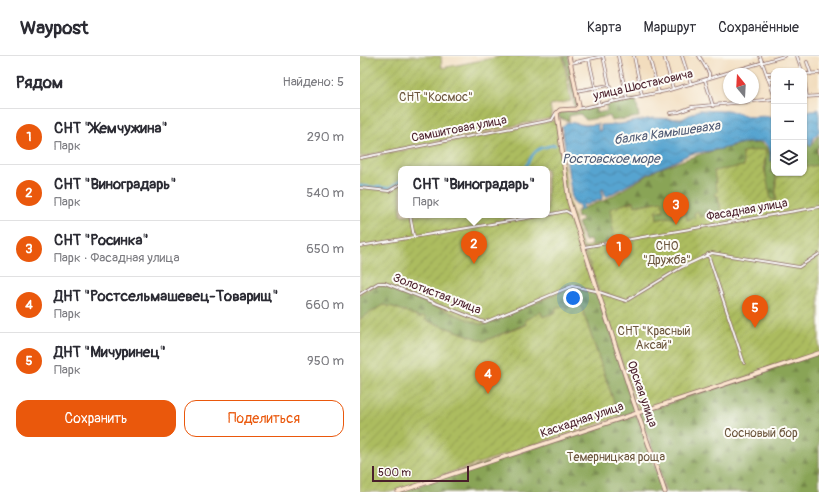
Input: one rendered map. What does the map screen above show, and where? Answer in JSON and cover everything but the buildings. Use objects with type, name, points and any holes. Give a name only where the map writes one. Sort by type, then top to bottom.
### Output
[{"type":"main road","points":[[557,113],[560,110],[576,109],[579,104],[570,56]]},
{"type":"main road","name":"Орская улица","points":[[557,113],[568,198],[637,412],[666,492]]},
{"type":"main road","name":"Каскадная улица","points":[[398,492],[819,353]]},
{"type":"street","points":[[571,63],[604,56],[613,102]]},
{"type":"street","points":[[618,56],[627,99]]},
{"type":"street","points":[[634,56],[642,96]]},
{"type":"street","points":[[649,56],[659,93]]},
{"type":"street","points":[[664,56],[673,89]]},
{"type":"street","points":[[682,56],[691,84]]},
{"type":"street","points":[[699,56],[709,73],[709,79]]},
{"type":"street","points":[[760,56],[771,87]]},
{"type":"street","name":"улица Шостаковича","points":[[576,109],[659,93],[762,63],[776,57],[784,56]]},
{"type":"street","points":[[797,56],[801,68]]},
{"type":"street","points":[[589,59],[599,105]]},
{"type":"street","points":[[807,62],[810,74],[819,73]]},
{"type":"street","points":[[766,74],[771,73]]},
{"type":"street","points":[[705,80],[713,106]]},
{"type":"street","points":[[576,91],[609,85]]},
{"type":"street","points":[[807,97],[819,96]]},
{"type":"street","points":[[670,113],[680,112],[692,107],[771,100]]},
{"type":"street","name":"Самшитовая улица","points":[[360,158],[552,120],[557,113]]},
{"type":"street","points":[[360,188],[389,191],[398,186]]},
{"type":"street","name":"Фасадная улица","points":[[584,247],[819,207]]},
{"type":"street","points":[[550,214],[568,212],[574,216]]},
{"type":"street","points":[[411,218],[414,236]]},
{"type":"street","points":[[360,246],[527,218]]},
{"type":"street","points":[[744,362],[708,254],[715,253],[799,267],[819,254]]},
{"type":"street","name":"Золотистая улица","points":[[360,294],[378,283],[385,283],[485,322],[570,286],[598,291],[626,301],[682,267],[708,254]]},
{"type":"green space","name":"СНТ \"Космос\"","points":[[360,56],[441,56],[442,68],[503,56],[563,56],[571,101],[550,105],[552,118],[360,157]]},
{"type":"green space","points":[[564,56],[568,56],[578,105],[575,108]]},
{"type":"green space","points":[[636,99],[639,117],[611,121],[610,116],[586,120],[580,114],[569,116],[569,121],[559,118],[560,112],[576,111],[595,107],[597,113],[607,111],[606,104]]},
{"type":"green space","points":[[557,120],[568,200],[598,293],[578,287],[571,287],[486,324],[479,324],[383,285],[374,287],[360,295],[360,159]]},
{"type":"green space","points":[[819,134],[819,147],[817,148],[819,165],[807,168],[807,143],[811,146]]},
{"type":"green space","points":[[760,143],[766,146],[769,150],[771,176],[776,176],[776,200],[771,201],[768,187],[765,170],[766,149],[717,188],[718,192],[715,193],[716,196],[718,196],[721,211],[700,217],[698,212],[695,218],[687,220],[686,214],[678,219],[668,217],[657,220],[656,211],[662,201],[635,206],[634,202],[615,242],[592,246],[590,240],[585,241],[578,223],[582,221],[581,217],[577,218],[576,212],[605,200],[658,169],[701,154],[740,144]]},
{"type":"green space","points":[[766,149],[764,167],[771,200],[776,200],[776,176],[807,176],[807,167],[819,165],[819,353],[673,401],[671,398],[665,400],[665,403],[639,411],[598,293],[609,294],[599,291],[584,247],[615,242],[610,209],[634,201],[635,206],[662,201],[664,210],[656,211],[657,220],[668,217],[677,219],[678,215],[686,213],[687,220],[695,218],[694,213],[698,211],[700,217],[721,211],[718,196],[716,196],[715,193],[718,192],[715,184],[714,171],[744,166],[742,152]]},
{"type":"green space","points":[[379,285],[383,285],[480,324],[492,322],[571,287],[578,287],[598,293],[635,409],[630,414],[619,417],[581,306],[574,305],[566,308],[565,305],[555,310],[556,312],[543,317],[541,312],[526,324],[484,341],[425,320],[422,316],[421,318],[393,307],[383,305],[360,319],[360,295]]},
{"type":"green space","points":[[383,305],[393,307],[421,318],[422,316],[426,318],[425,320],[484,341],[526,325],[525,320],[541,312],[543,317],[556,312],[555,309],[565,305],[566,308],[574,305],[581,306],[619,417],[391,492],[360,492],[360,319]]},
{"type":"green space","name":"Сосновый бор","points":[[819,354],[819,492],[666,492],[650,441],[639,416],[640,413]]},
{"type":"green space","name":"Темерницкая роща","points":[[635,415],[637,416],[664,492],[398,492]]},
{"type":"water","points":[[819,109],[819,132],[813,139],[811,146],[808,144],[807,139],[807,111]]},
{"type":"water","name":"Ростовское море","points":[[699,110],[728,110],[751,117],[765,116],[771,117],[771,161],[770,150],[763,142],[732,145],[721,149],[690,154],[657,169],[606,197],[602,189],[602,199],[586,205],[583,204],[583,209],[578,211],[580,208],[579,206],[574,203],[572,199],[562,127],[566,123],[569,122],[585,125],[598,124],[598,130],[600,131],[601,125],[620,124],[653,118],[682,119]]},
{"type":"waterway","name":"балка Камышеваха","points":[[526,166],[538,149],[555,145]]},
{"type":"waterway","name":"балка Камышеваха","points":[[360,186],[389,188],[398,182]]},
{"type":"place","name":"СНТ \"Росинка\"","points":[[676,225]]},
{"type":"place","name":"СНТ \"Виноградарь\"","points":[[474,264]]},
{"type":"place","name":"СНТ \"Жемчужина\"","points":[[619,267]]},
{"type":"place","name":"ДНТ \"Мичуринец\"","points":[[755,328]]},
{"type":"place","name":"ДНТ \"Ростсельмашевец-Товарищ\"","points":[[488,394]]},
{"type":"park label","name":"СНО \"Дружба\"","points":[[667,253]]},
{"type":"park label","name":"СНТ \"Красный Аксай\"","points":[[654,338]]}]
